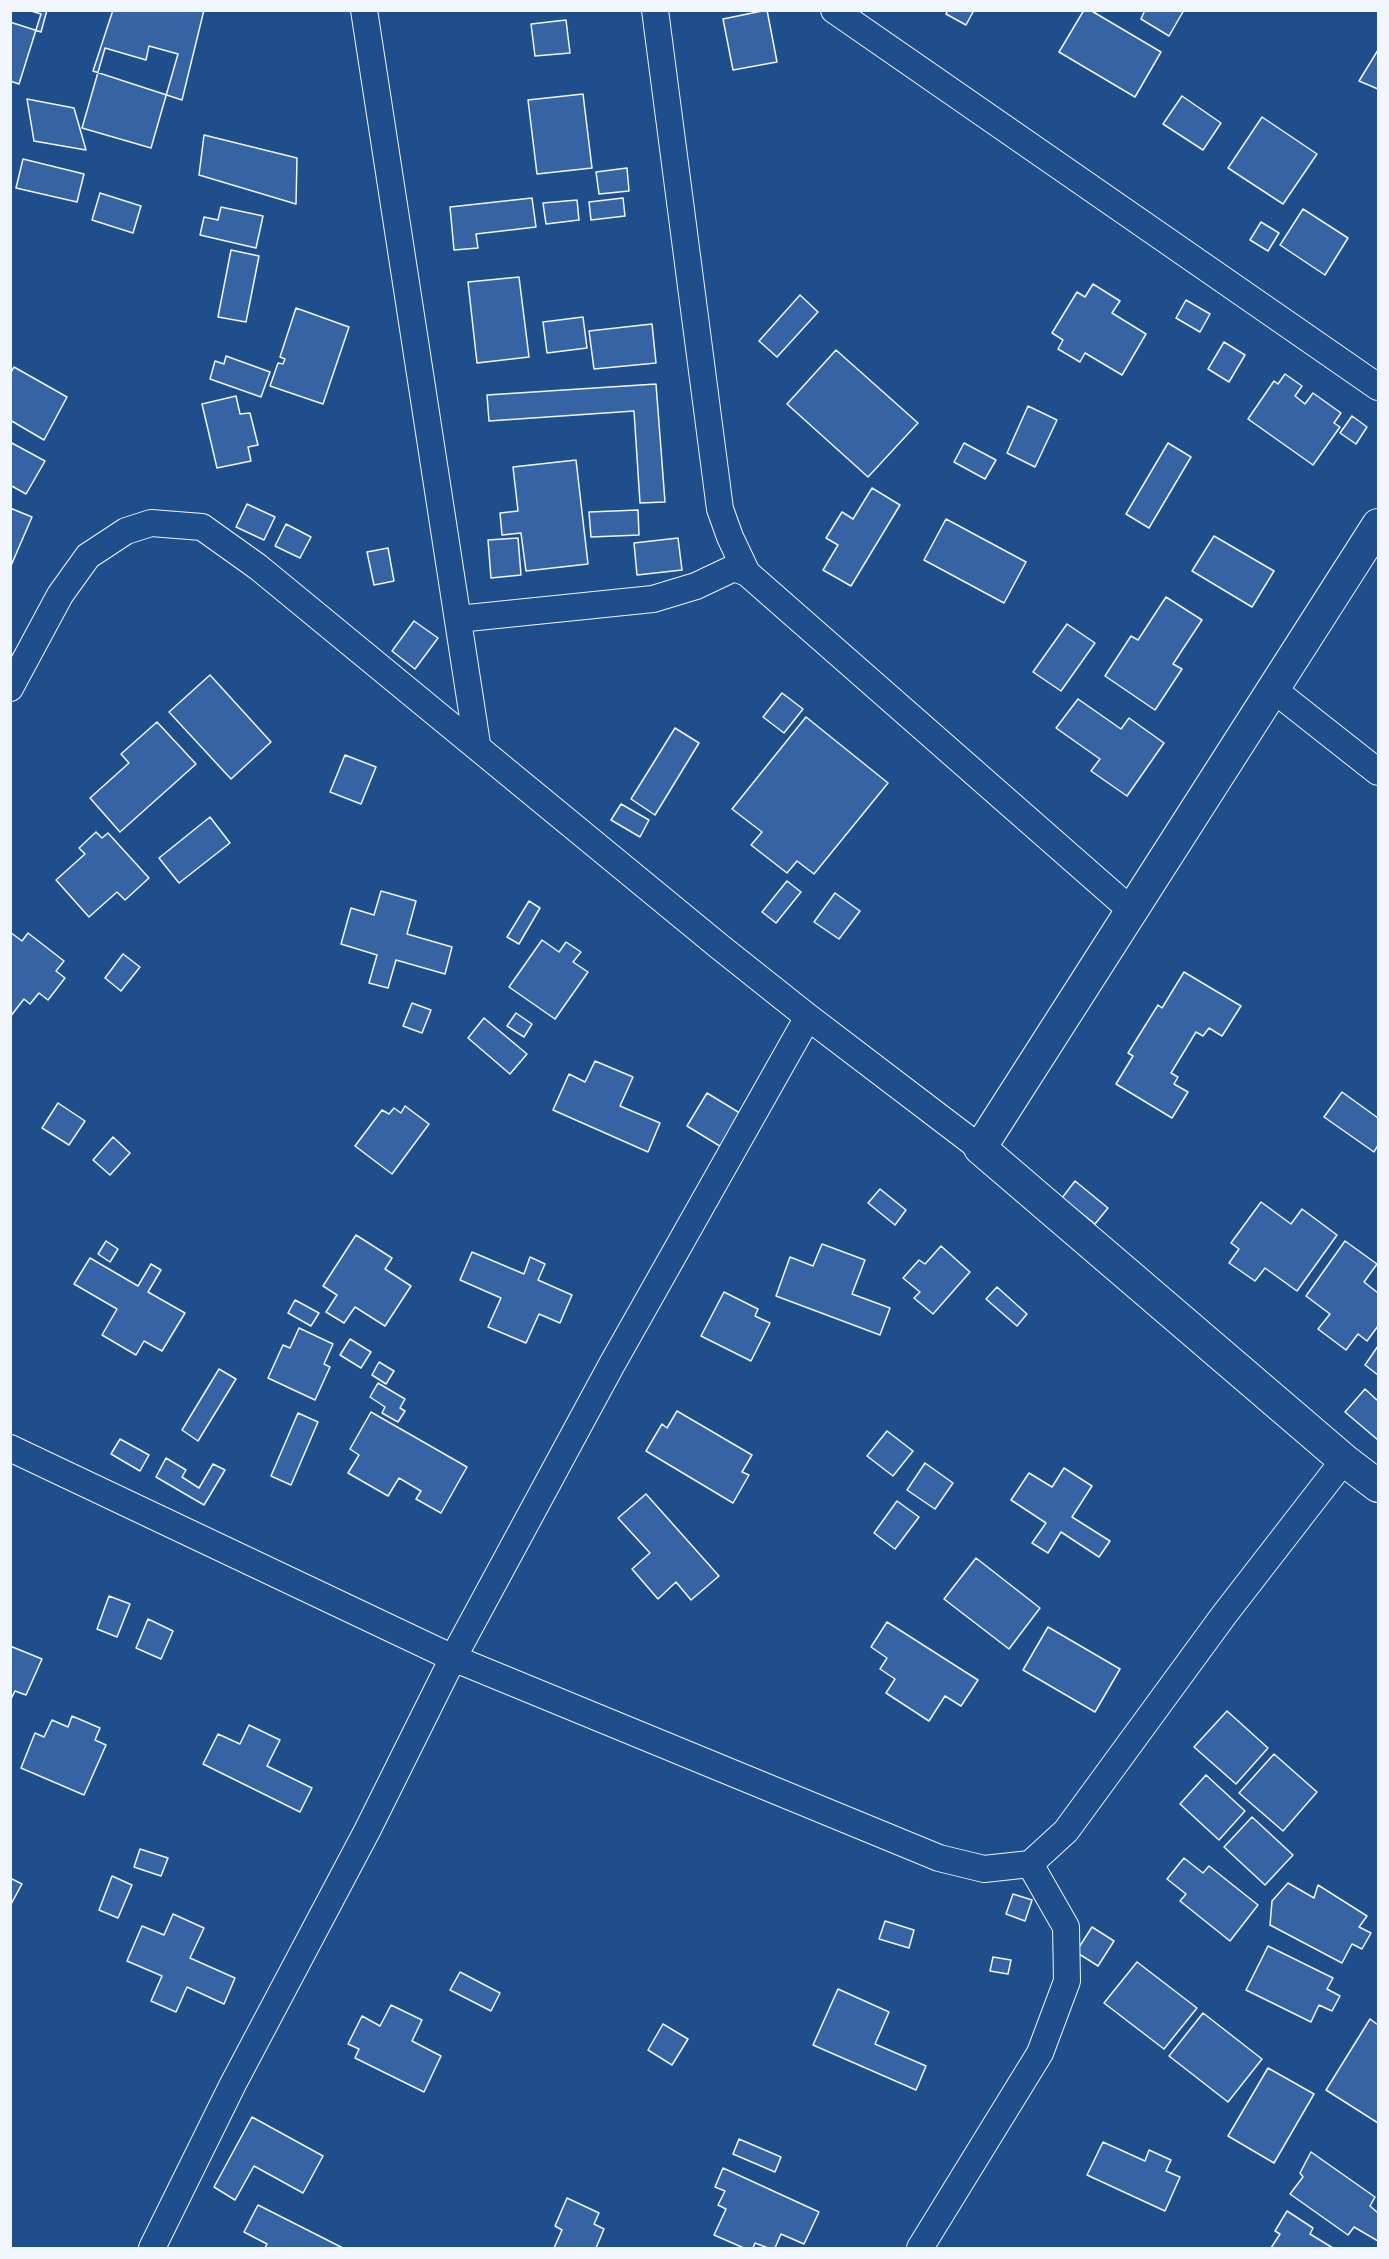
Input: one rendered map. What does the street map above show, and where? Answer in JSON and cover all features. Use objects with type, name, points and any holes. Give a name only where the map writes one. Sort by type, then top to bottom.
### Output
[{"type":"street","points":[[364,10],[477,744]]},
{"type":"street","points":[[655,10],[720,509],[747,573]]},
{"type":"street","points":[[834,10],[1378,387]]},
{"type":"street","points":[[10,687],[60,595],[87,556],[126,531],[151,523],[202,527],[258,567],[477,744],[808,1017],[980,1148],[1344,1460],[1378,1486]]},
{"type":"street","points":[[980,1148],[1378,525]]},
{"type":"street","points":[[458,619],[653,599],[696,586],[734,568],[747,573],[1132,911]]},
{"type":"street","points":[[1274,690],[1378,772]]},
{"type":"street","points":[[152,2248],[233,2084],[367,1831],[453,1658],[611,1366],[808,1017]]},
{"type":"street","points":[[10,1448],[453,1658],[939,1858],[984,1869],[1030,1864],[1066,1831],[1224,1615],[1344,1460]]},
{"type":"street","points":[[920,2248],[1040,2053],[1066,1981],[1066,1927],[1030,1864]]},
{"type":"building","points":[[10,10],[28,10],[41,14],[19,84],[10,81]]},
{"type":"building","points":[[10,10],[47,10],[41,32],[10,22]]},
{"type":"building","points":[[113,10],[204,10],[182,100],[93,71]]},
{"type":"building","points":[[767,10],[777,62],[733,70],[723,19]]},
{"type":"building","points":[[948,10],[974,10],[966,25],[946,14]]},
{"type":"building","points":[[1084,10],[1090,10],[1161,52],[1135,97],[1059,52]]},
{"type":"building","points":[[1145,10],[1184,10],[1169,36],[1141,19]]},
{"type":"building","points":[[566,20],[570,53],[535,56],[531,24]]},
{"type":"building","points":[[149,46],[178,54],[151,148],[82,128],[105,48],[146,60]]},
{"type":"building","points":[[1378,50],[1378,89],[1359,81]]},
{"type":"building","points":[[583,94],[592,168],[537,174],[528,100]]},
{"type":"building","points":[[1182,96],[1221,123],[1203,150],[1163,124]]},
{"type":"building","points":[[27,99],[74,108],[86,150],[34,141]]},
{"type":"building","points":[[1262,117],[1317,154],[1283,204],[1228,168]]},
{"type":"building","points":[[204,135],[297,158],[296,204],[199,175]]},
{"type":"building","points":[[23,159],[84,174],[77,202],[16,188]]},
{"type":"building","points":[[627,168],[629,191],[599,194],[596,172]]},
{"type":"building","points":[[100,193],[141,206],[133,233],[92,220]]},
{"type":"building","points":[[532,198],[536,227],[476,234],[478,248],[454,250],[450,207]]},
{"type":"building","points":[[623,198],[625,216],[591,220],[589,202]]},
{"type":"building","points":[[577,200],[579,220],[546,224],[543,203]]},
{"type":"building","points":[[221,207],[263,216],[256,248],[200,235],[204,217],[218,220]]},
{"type":"building","points":[[1303,209],[1348,238],[1325,275],[1280,245]]},
{"type":"building","points":[[1261,222],[1279,233],[1268,251],[1250,240]]},
{"type":"building","points":[[231,250],[259,256],[246,322],[218,317]]},
{"type":"building","points":[[519,277],[529,357],[477,363],[468,282]]},
{"type":"building","points":[[1093,284],[1120,301],[1112,313],[1146,334],[1122,375],[1085,353],[1080,362],[1058,349],[1063,340],[1052,333],[1077,292],[1085,297]]},
{"type":"building","points":[[800,295],[818,312],[777,357],[759,341]]},
{"type":"building","points":[[1186,300],[1210,314],[1200,332],[1176,318]]},
{"type":"building","points":[[296,308],[349,327],[323,404],[270,386],[278,363],[283,364],[285,359],[280,357]]},
{"type":"building","points":[[583,317],[587,348],[547,353],[543,322]]},
{"type":"building","points":[[652,324],[656,363],[594,369],[589,331]]},
{"type":"building","points":[[1224,342],[1245,355],[1229,382],[1208,369]]},
{"type":"building","points":[[836,350],[918,423],[868,477],[787,404]]},
{"type":"building","points":[[226,356],[270,372],[261,397],[210,379],[215,361],[224,364]]},
{"type":"building","points":[[14,367],[67,397],[44,440],[10,420],[10,374]]},
{"type":"building","points":[[1285,374],[1302,386],[1295,396],[1305,404],[1313,393],[1341,413],[1334,423],[1340,427],[1313,465],[1248,419],[1274,381],[1278,384]]},
{"type":"building","points":[[656,384],[665,502],[640,503],[634,411],[489,421],[487,395]]},
{"type":"building","points":[[236,396],[240,414],[250,413],[258,445],[248,447],[251,461],[217,468],[202,404]]},
{"type":"building","points":[[1028,406],[1057,420],[1035,467],[1007,453]]},
{"type":"building","points":[[1352,416],[1367,427],[1356,444],[1340,433]]},
{"type":"building","points":[[10,442],[45,461],[26,494],[10,485]]},
{"type":"building","points":[[964,443],[996,460],[985,479],[954,462]]},
{"type":"building","points":[[1168,443],[1191,457],[1149,528],[1126,514]]},
{"type":"building","points":[[576,460],[588,564],[526,571],[521,533],[502,535],[500,513],[518,511],[513,467]]},
{"type":"building","points":[[872,488],[900,505],[851,586],[823,570],[838,545],[826,538],[842,512],[853,519]]},
{"type":"building","points":[[247,504],[275,517],[264,540],[236,527]]},
{"type":"building","points":[[10,508],[32,517],[10,568]]},
{"type":"building","points":[[638,510],[639,535],[591,537],[589,512]]},
{"type":"building","points":[[946,519],[1026,562],[1004,603],[924,560]]},
{"type":"building","points":[[286,524],[311,537],[300,558],[275,546]]},
{"type":"building","points":[[1214,536],[1274,571],[1252,607],[1192,571]]},
{"type":"building","points":[[518,538],[521,575],[491,578],[488,540]]},
{"type":"building","points":[[678,538],[682,570],[637,575],[634,543]]},
{"type":"building","points":[[388,548],[394,581],[374,585],[367,552]]},
{"type":"building","points":[[1166,597],[1202,620],[1173,664],[1182,669],[1155,710],[1105,676],[1131,636],[1138,640]]},
{"type":"building","points":[[414,621],[438,638],[415,669],[392,651]]},
{"type":"building","points":[[1067,624],[1095,643],[1061,691],[1033,672]]},
{"type":"building","points":[[210,675],[271,742],[231,779],[169,712]]},
{"type":"building","points":[[782,693],[803,709],[784,733],[763,717]]},
{"type":"building","points":[[1078,699],[1121,729],[1129,718],[1164,743],[1127,796],[1091,771],[1100,759],[1056,728]]},
{"type":"building","points":[[806,717],[888,783],[814,874],[797,861],[787,873],[751,845],[762,832],[732,809]]},
{"type":"building","points":[[157,722],[196,764],[120,832],[90,798],[129,763],[121,754]]},
{"type":"building","points":[[675,728],[699,743],[655,815],[631,799]]},
{"type":"building","points":[[345,755],[376,767],[361,804],[330,792]]},
{"type":"building","points":[[621,804],[649,820],[640,837],[611,820]]},
{"type":"building","points":[[210,817],[230,843],[179,883],[159,858]]},
{"type":"building","points":[[96,832],[102,838],[108,833],[149,878],[125,900],[117,892],[89,917],[56,880],[85,854],[79,848]]},
{"type":"building","points":[[787,881],[801,892],[776,923],[762,912]]},
{"type":"building","points":[[381,891],[416,901],[407,934],[452,947],[445,974],[396,960],[388,988],[369,983],[377,955],[341,944],[351,908],[374,915]]},
{"type":"building","points":[[835,893],[860,911],[839,939],[814,922]]},
{"type":"building","points":[[529,901],[540,908],[519,944],[507,937]]},
{"type":"building","points":[[10,932],[22,941],[28,933],[64,961],[56,971],[65,978],[48,1000],[39,993],[30,1004],[24,999],[10,1017]]},
{"type":"building","points":[[542,940],[559,952],[566,942],[581,952],[573,962],[588,972],[555,1019],[509,987]]},
{"type":"building","points":[[123,954],[140,967],[121,991],[105,978]]},
{"type":"building","points":[[1184,972],[1241,1006],[1222,1036],[1209,1028],[1203,1036],[1196,1032],[1171,1073],[1178,1077],[1174,1084],[1188,1092],[1172,1118],[1116,1084],[1133,1056],[1128,1053],[1158,1005],[1162,1008]]},
{"type":"building","points":[[412,1003],[431,1010],[422,1033],[403,1026]]},
{"type":"building","points":[[516,1013],[532,1024],[524,1037],[507,1026]]},
{"type":"building","points":[[484,1018],[527,1054],[510,1074],[468,1038]]},
{"type":"building","points":[[595,1061],[633,1077],[620,1106],[660,1123],[648,1152],[553,1110],[569,1074],[585,1082]]},
{"type":"building","points":[[1342,1092],[1378,1118],[1378,1145],[1374,1152],[1324,1117]]},
{"type":"building","points":[[707,1093],[743,1115],[723,1148],[687,1126]]},
{"type":"building","points":[[58,1103],[85,1121],[69,1145],[42,1128]]},
{"type":"building","points":[[405,1106],[429,1124],[392,1174],[355,1146],[382,1110],[389,1114],[394,1108],[401,1113]]},
{"type":"building","points":[[113,1137],[130,1153],[110,1175],[93,1160]]},
{"type":"building","points":[[1075,1181],[1108,1208],[1095,1224],[1062,1198]]},
{"type":"building","points":[[880,1189],[906,1210],[895,1225],[868,1203]]},
{"type":"building","points":[[1261,1202],[1291,1224],[1302,1209],[1337,1235],[1297,1291],[1265,1268],[1255,1281],[1229,1263],[1239,1249],[1231,1243]]},
{"type":"building","points":[[356,1235],[392,1258],[385,1269],[411,1286],[385,1326],[355,1307],[344,1323],[326,1312],[337,1295],[323,1286]]},
{"type":"building","points":[[106,1241],[118,1249],[110,1262],[98,1254]]},
{"type":"building","points":[[1345,1241],[1377,1264],[1364,1282],[1378,1293],[1378,1326],[1367,1341],[1358,1334],[1346,1350],[1318,1329],[1330,1314],[1306,1296]]},
{"type":"building","points":[[822,1244],[865,1260],[852,1294],[890,1308],[880,1335],[776,1296],[790,1257],[813,1266]]},
{"type":"building","points":[[941,1246],[970,1272],[933,1314],[914,1298],[920,1292],[903,1278],[919,1260],[925,1264]]},
{"type":"building","points":[[472,1252],[524,1274],[530,1257],[545,1264],[538,1280],[572,1295],[560,1323],[539,1314],[526,1343],[488,1327],[501,1298],[460,1280]]},
{"type":"building","points":[[90,1258],[138,1286],[151,1264],[161,1270],[148,1292],[185,1313],[162,1351],[144,1341],[136,1355],[102,1335],[117,1309],[74,1284]]},
{"type":"building","points":[[997,1287],[1027,1314],[1017,1326],[986,1299]]},
{"type":"building","points":[[724,1292],[758,1309],[755,1316],[770,1323],[751,1361],[701,1336]]},
{"type":"building","points":[[295,1300],[319,1313],[311,1326],[288,1313]]},
{"type":"building","points":[[299,1328],[333,1344],[324,1364],[330,1367],[315,1400],[268,1378],[283,1345],[290,1348]]},
{"type":"building","points":[[350,1339],[371,1352],[361,1368],[340,1355]]},
{"type":"building","points":[[1378,1346],[1378,1375],[1365,1365]]},
{"type":"building","points":[[379,1362],[394,1371],[386,1384],[372,1375]]},
{"type":"building","points":[[219,1369],[236,1379],[198,1441],[182,1430]]},
{"type":"building","points":[[378,1383],[405,1399],[400,1408],[405,1411],[398,1422],[382,1413],[385,1407],[370,1397]]},
{"type":"building","points":[[1365,1389],[1378,1401],[1378,1440],[1345,1412]]},
{"type":"building","points":[[677,1411],[752,1455],[742,1472],[749,1475],[733,1503],[646,1451],[662,1424],[667,1428]]},
{"type":"building","points":[[371,1412],[467,1467],[441,1513],[416,1499],[421,1491],[399,1478],[388,1496],[348,1473],[359,1455],[350,1449]]},
{"type":"building","points":[[298,1413],[318,1422],[291,1485],[271,1476]]},
{"type":"building","points":[[887,1431],[913,1451],[893,1476],[867,1456]]},
{"type":"building","points":[[120,1439],[149,1455],[140,1471],[111,1454]]},
{"type":"building","points":[[166,1458],[186,1470],[182,1477],[199,1488],[213,1464],[225,1470],[204,1505],[156,1477]]},
{"type":"building","points":[[925,1463],[953,1483],[935,1509],[907,1490]]},
{"type":"building","points":[[1064,1468],[1092,1486],[1072,1517],[1110,1541],[1099,1557],[1061,1532],[1048,1553],[1032,1543],[1046,1523],[1011,1500],[1029,1473],[1052,1487]]},
{"type":"building","points":[[646,1494],[719,1576],[691,1600],[676,1582],[658,1599],[632,1569],[650,1553],[618,1518]]},
{"type":"building","points":[[897,1501],[919,1517],[895,1549],[874,1533]]},
{"type":"building","points":[[976,1558],[1040,1608],[1009,1649],[944,1599]]},
{"type":"building","points":[[109,1596],[130,1604],[117,1637],[97,1629]]},
{"type":"building","points":[[148,1619],[173,1631],[161,1659],[136,1648]]},
{"type":"building","points":[[887,1622],[978,1680],[961,1706],[945,1696],[929,1721],[886,1693],[895,1679],[880,1669],[887,1658],[871,1647]]},
{"type":"building","points":[[1048,1627],[1120,1669],[1095,1712],[1023,1670]]},
{"type":"building","points":[[10,1646],[42,1659],[26,1695],[15,1691],[10,1701]]},
{"type":"building","points":[[1227,1711],[1268,1748],[1236,1784],[1194,1747]]},
{"type":"building","points":[[72,1716],[100,1728],[95,1740],[106,1745],[84,1795],[21,1768],[35,1733],[44,1737],[52,1720],[68,1727]]},
{"type":"building","points":[[249,1725],[280,1740],[267,1766],[312,1788],[300,1812],[203,1764],[218,1734],[240,1744]]},
{"type":"building","points":[[1274,1754],[1317,1792],[1283,1831],[1239,1793]]},
{"type":"building","points":[[1206,1775],[1245,1811],[1219,1840],[1180,1804]]},
{"type":"building","points":[[1252,1817],[1293,1855],[1265,1885],[1224,1847]]},
{"type":"building","points":[[140,1849],[168,1858],[161,1876],[134,1867]]},
{"type":"building","points":[[1184,1858],[1203,1873],[1209,1866],[1258,1905],[1230,1941],[1180,1901],[1186,1894],[1167,1879]]},
{"type":"building","points":[[112,1876],[132,1885],[118,1918],[99,1910]]},
{"type":"building","points":[[10,1878],[22,1884],[10,1906]]},
{"type":"building","points":[[1288,1883],[1314,1898],[1318,1885],[1367,1916],[1359,1927],[1371,1933],[1362,1949],[1352,1944],[1342,1963],[1270,1925],[1272,1901]]},
{"type":"building","points":[[1013,1894],[1032,1900],[1025,1921],[1006,1914]]},
{"type":"building","points":[[173,1914],[204,1928],[190,1958],[235,1978],[224,2004],[187,1987],[176,2012],[151,2001],[162,1976],[127,1961],[142,1926],[164,1935]]},
{"type":"building","points":[[885,1921],[914,1930],[909,1948],[879,1939]]},
{"type":"building","points":[[1092,1927],[1114,1941],[1098,1966],[1076,1952]]},
{"type":"building","points":[[1268,1946],[1333,1978],[1327,1989],[1340,1996],[1332,2011],[1319,2005],[1311,2022],[1246,1990]]},
{"type":"building","points":[[993,1957],[1011,1960],[1008,1974],[990,1971]]},
{"type":"building","points":[[1137,1962],[1197,2008],[1164,2049],[1104,2003]]},
{"type":"building","points":[[460,1972],[500,1993],[491,2011],[450,1990]]},
{"type":"building","points":[[838,1989],[889,2012],[875,2044],[926,2066],[916,2090],[813,2045]]},
{"type":"building","points":[[391,2005],[422,2020],[412,2041],[441,2056],[424,2092],[355,2058],[359,2049],[348,2044],[362,2016],[380,2026]]},
{"type":"building","points":[[1203,2013],[1262,2059],[1228,2102],[1169,2056]]},
{"type":"building","points":[[1370,2019],[1378,2025],[1378,2123],[1326,2090]]},
{"type":"building","points":[[663,2024],[688,2039],[672,2065],[648,2050]]},
{"type":"building","points":[[1268,2068],[1314,2094],[1274,2163],[1228,2136]]},
{"type":"building","points":[[252,2117],[323,2156],[303,2193],[254,2166],[235,2200],[214,2187]]},
{"type":"building","points":[[739,2139],[781,2157],[775,2172],[733,2154]]},
{"type":"building","points":[[1103,2142],[1145,2161],[1149,2150],[1171,2160],[1166,2171],[1180,2177],[1165,2211],[1087,2175]]},
{"type":"building","points":[[1311,2152],[1375,2197],[1370,2206],[1378,2213],[1378,2241],[1354,2227],[1348,2235],[1290,2194],[1303,2177],[1300,2173]]},
{"type":"building","points":[[723,2168],[819,2212],[804,2244],[781,2234],[775,2248],[755,2243],[753,2248],[744,2248],[714,2235],[726,2209],[718,2205],[725,2191],[715,2187]]},
{"type":"building","points":[[567,2198],[599,2213],[594,2224],[604,2229],[596,2248],[554,2248],[562,2230],[555,2226]]},
{"type":"building","points":[[258,2205],[343,2248],[265,2248],[267,2244],[244,2232]]},
{"type":"building","points":[[1287,2211],[1313,2228],[1310,2234],[1333,2248],[1271,2248],[1280,2234],[1275,2231]]}]
